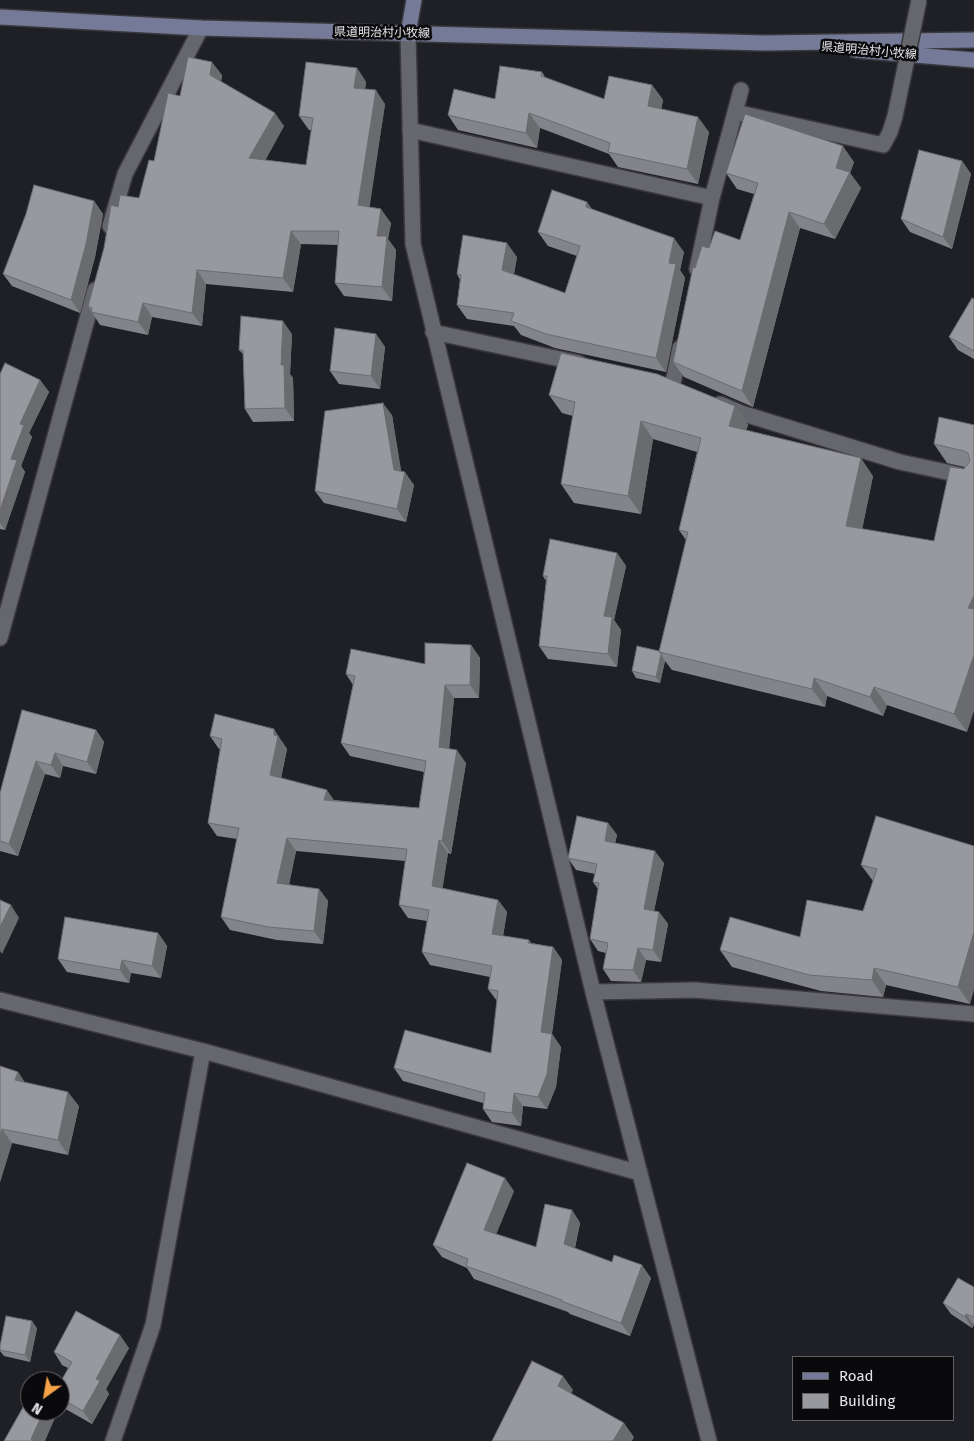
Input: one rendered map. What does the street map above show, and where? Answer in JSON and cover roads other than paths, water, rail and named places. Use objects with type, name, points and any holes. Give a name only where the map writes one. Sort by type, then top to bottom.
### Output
[{"type":"main road","points":[[408,34],[414,0]]},
{"type":"main road","name":"県道明治村小牧線","points":[[0,17],[201,28],[764,43],[974,40]]},
{"type":"main road","name":"県道明治村小牧線","points":[[764,43],[974,60]]},
{"type":"street","points":[[735,112],[883,145],[895,116],[919,0]]},
{"type":"street","points":[[108,240],[113,210],[126,174],[201,28]]},
{"type":"street","points":[[408,34],[413,244],[593,992],[709,1441]]},
{"type":"street","points":[[693,286],[712,198],[740,90]]},
{"type":"street","points":[[410,130],[712,198]]},
{"type":"street","points":[[0,638],[99,278]]},
{"type":"street","points":[[433,332],[596,366]]},
{"type":"street","points":[[673,383],[683,334]]},
{"type":"street","points":[[654,379],[673,383],[690,390]]},
{"type":"street","points":[[707,398],[741,413],[900,462],[974,478]]},
{"type":"street","points":[[593,992],[696,990],[974,1014]]},
{"type":"street","points":[[0,1000],[203,1051],[640,1173]]},
{"type":"street","points":[[113,1441],[153,1325],[203,1051]]}]
